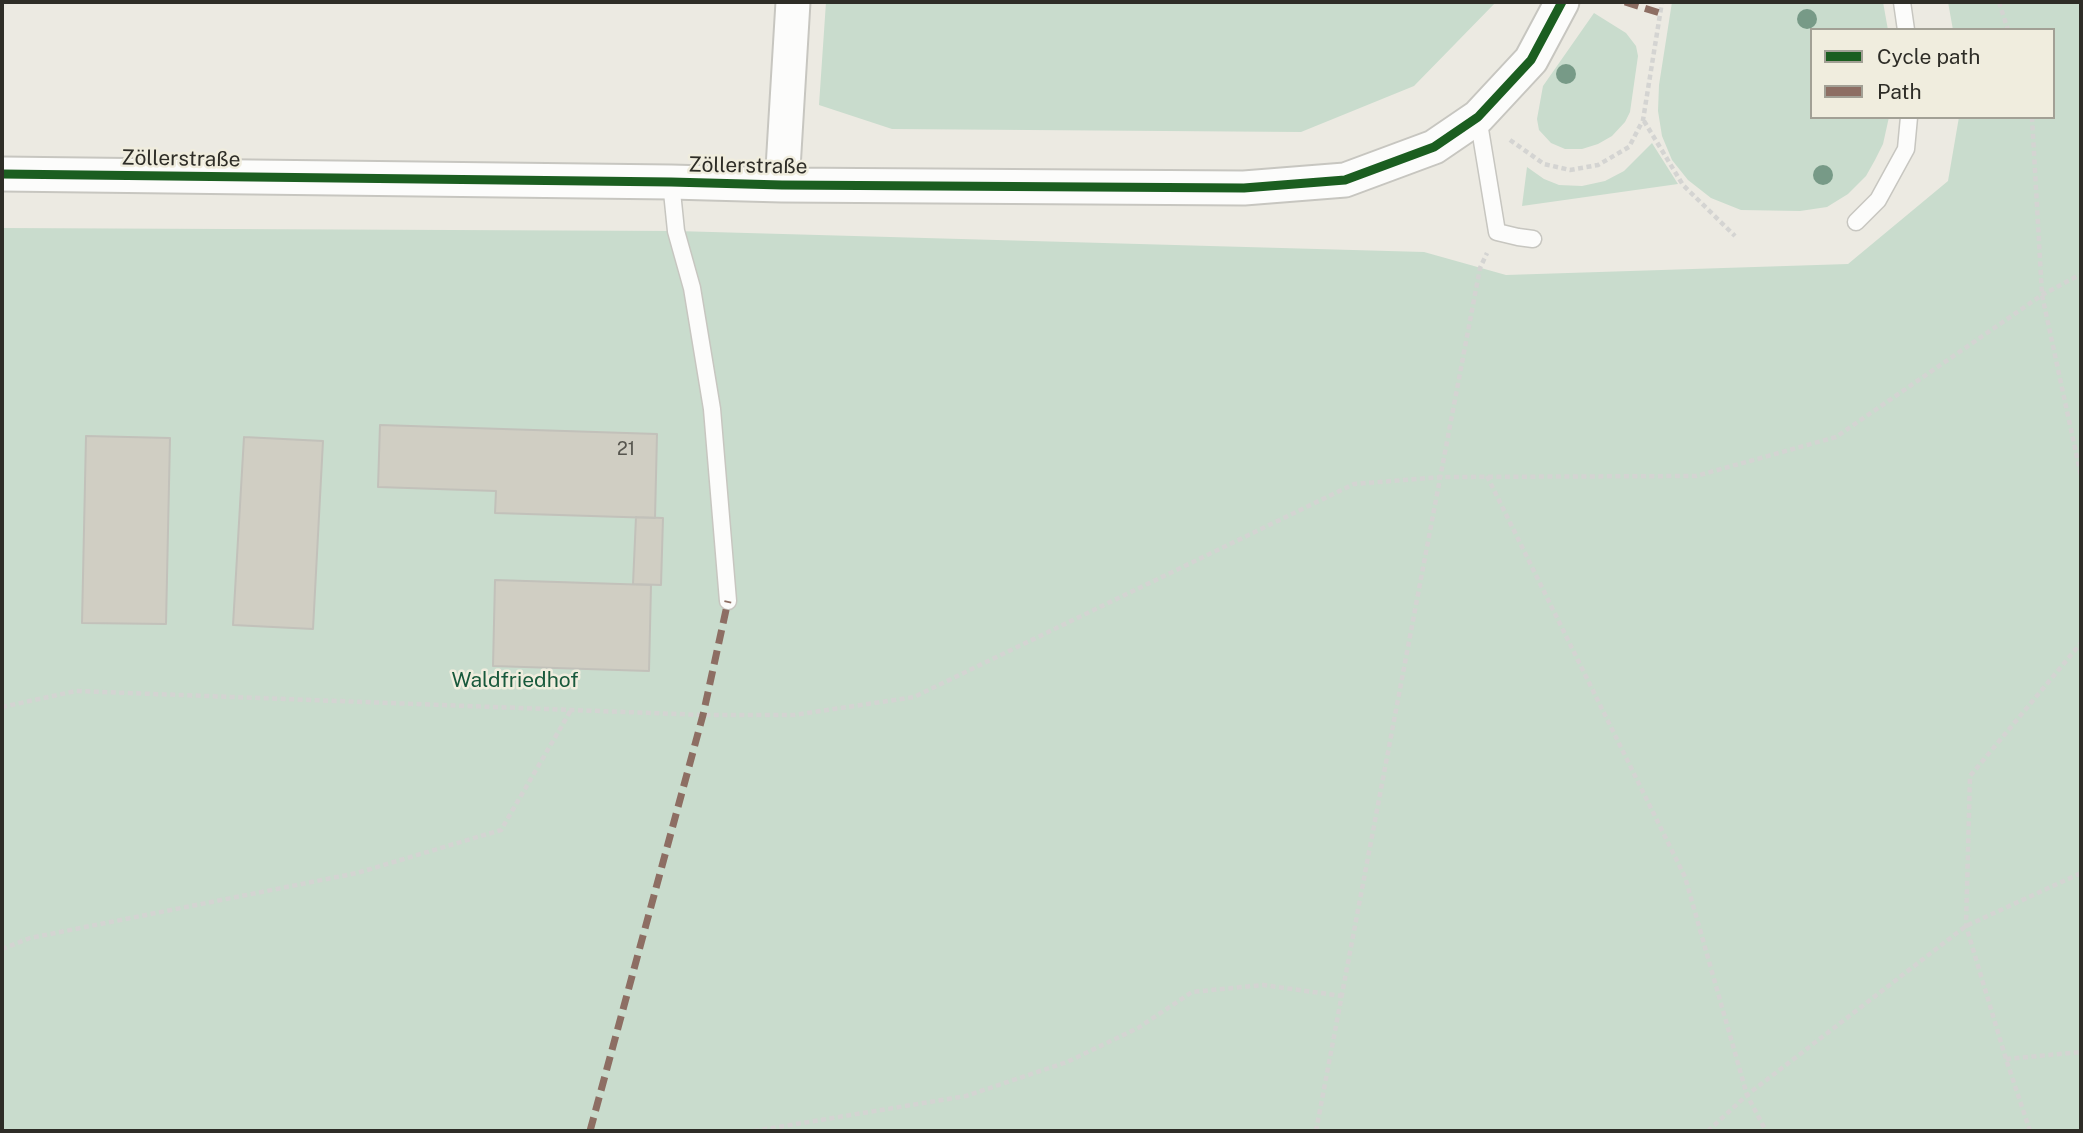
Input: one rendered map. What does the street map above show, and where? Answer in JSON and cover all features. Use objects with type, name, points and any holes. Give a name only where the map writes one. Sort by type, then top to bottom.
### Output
[{"type":"street","points":[[782,185],[793,2]]},
{"type":"street","name":"Zöllerstraße","points":[[2,174],[782,185],[1244,188],[1345,180],[1434,147],[1478,117],[1531,60],[1562,2]]},
{"type":"lane","points":[[1902,2],[1906,28]]},
{"type":"lane","points":[[1478,117],[1497,232],[1533,239]]},
{"type":"lane","points":[[1856,222],[1878,200],[1906,149],[1909,119]]},
{"type":"lane","points":[[671,182],[676,231],[692,288],[712,409],[728,601]]},
{"type":"path","points":[[1478,117],[1544,164],[1570,170],[1598,165],[1629,147],[1643,120],[1662,2]]},
{"type":"path","points":[[1999,2],[2007,28]]},
{"type":"path","points":[[2032,119],[2042,295],[2081,476]]},
{"type":"path","points":[[1643,120],[1683,185],[1735,236]]},
{"type":"path","points":[[1315,1131],[1480,268],[1497,232]]},
{"type":"path","points":[[2,707],[76,691],[703,715],[794,715],[914,697],[1354,484],[1442,477],[1696,476],[1836,437],[2042,295],[2081,274]]},
{"type":"path","points":[[1487,476],[1685,877],[1748,1095],[1766,1131]]},
{"type":"path","points":[[2030,1131],[1966,926],[1970,776],[2081,643]]},
{"type":"path","points":[[2,949],[30,938],[357,873],[501,830],[571,710]]},
{"type":"path","points":[[1708,1131],[1748,1095],[1966,926],[2081,873]]},
{"type":"path","points":[[754,1131],[966,1096],[1067,1062],[1138,1028],[1192,992],[1263,985],[1342,996]]},
{"type":"path","points":[[2006,1059],[2081,1052]]},
{"type":"green space","points":[[826,2],[1496,2],[1414,86],[1301,132],[892,129],[819,105]]},
{"type":"green space","points":[[1672,2],[1883,2],[1888,28],[1810,28],[1810,119],[1889,119],[1883,144],[1866,176],[1848,194],[1827,207],[1800,211],[1741,210],[1711,198],[1688,180],[1672,160],[1662,136],[1658,111],[1659,85]]},
{"type":"green space","name":"Waldfriedhof","points":[[1948,2],[2081,2],[2081,1131],[2,1131],[2,228],[676,231],[1424,252],[1506,275],[1848,264],[1948,181],[1959,119],[2055,119],[2055,28],[1953,28]]},
{"type":"green space","points":[[1594,13],[1626,33],[1636,46],[1638,56],[1630,112],[1612,136],[1598,144],[1582,149],[1565,149],[1551,143],[1539,130],[1537,119],[1543,86]]},
{"type":"green space","points":[[1652,143],[1678,184],[1522,206],[1527,167],[1544,179],[1559,185],[1582,186],[1605,181],[1624,171]]},
{"type":"building","points":[[380,425],[657,434],[655,518],[495,513],[496,491],[378,487]]},
{"type":"building","points":[[86,436],[170,438],[166,624],[82,623]]},
{"type":"building","points":[[244,437],[323,441],[313,629],[233,625]]},
{"type":"building","points":[[636,517],[663,518],[661,585],[633,584]]},
{"type":"building","points":[[495,580],[651,585],[649,671],[493,666]]},
{"type":"marked path","points":[[1625,2],[1660,13]]},
{"type":"marked path","points":[[590,1131],[703,715],[728,601]]},
{"type":"cycle path","points":[[2,174],[782,185],[1244,188],[1345,180],[1434,147],[1478,117],[1531,60],[1562,2]]}]
